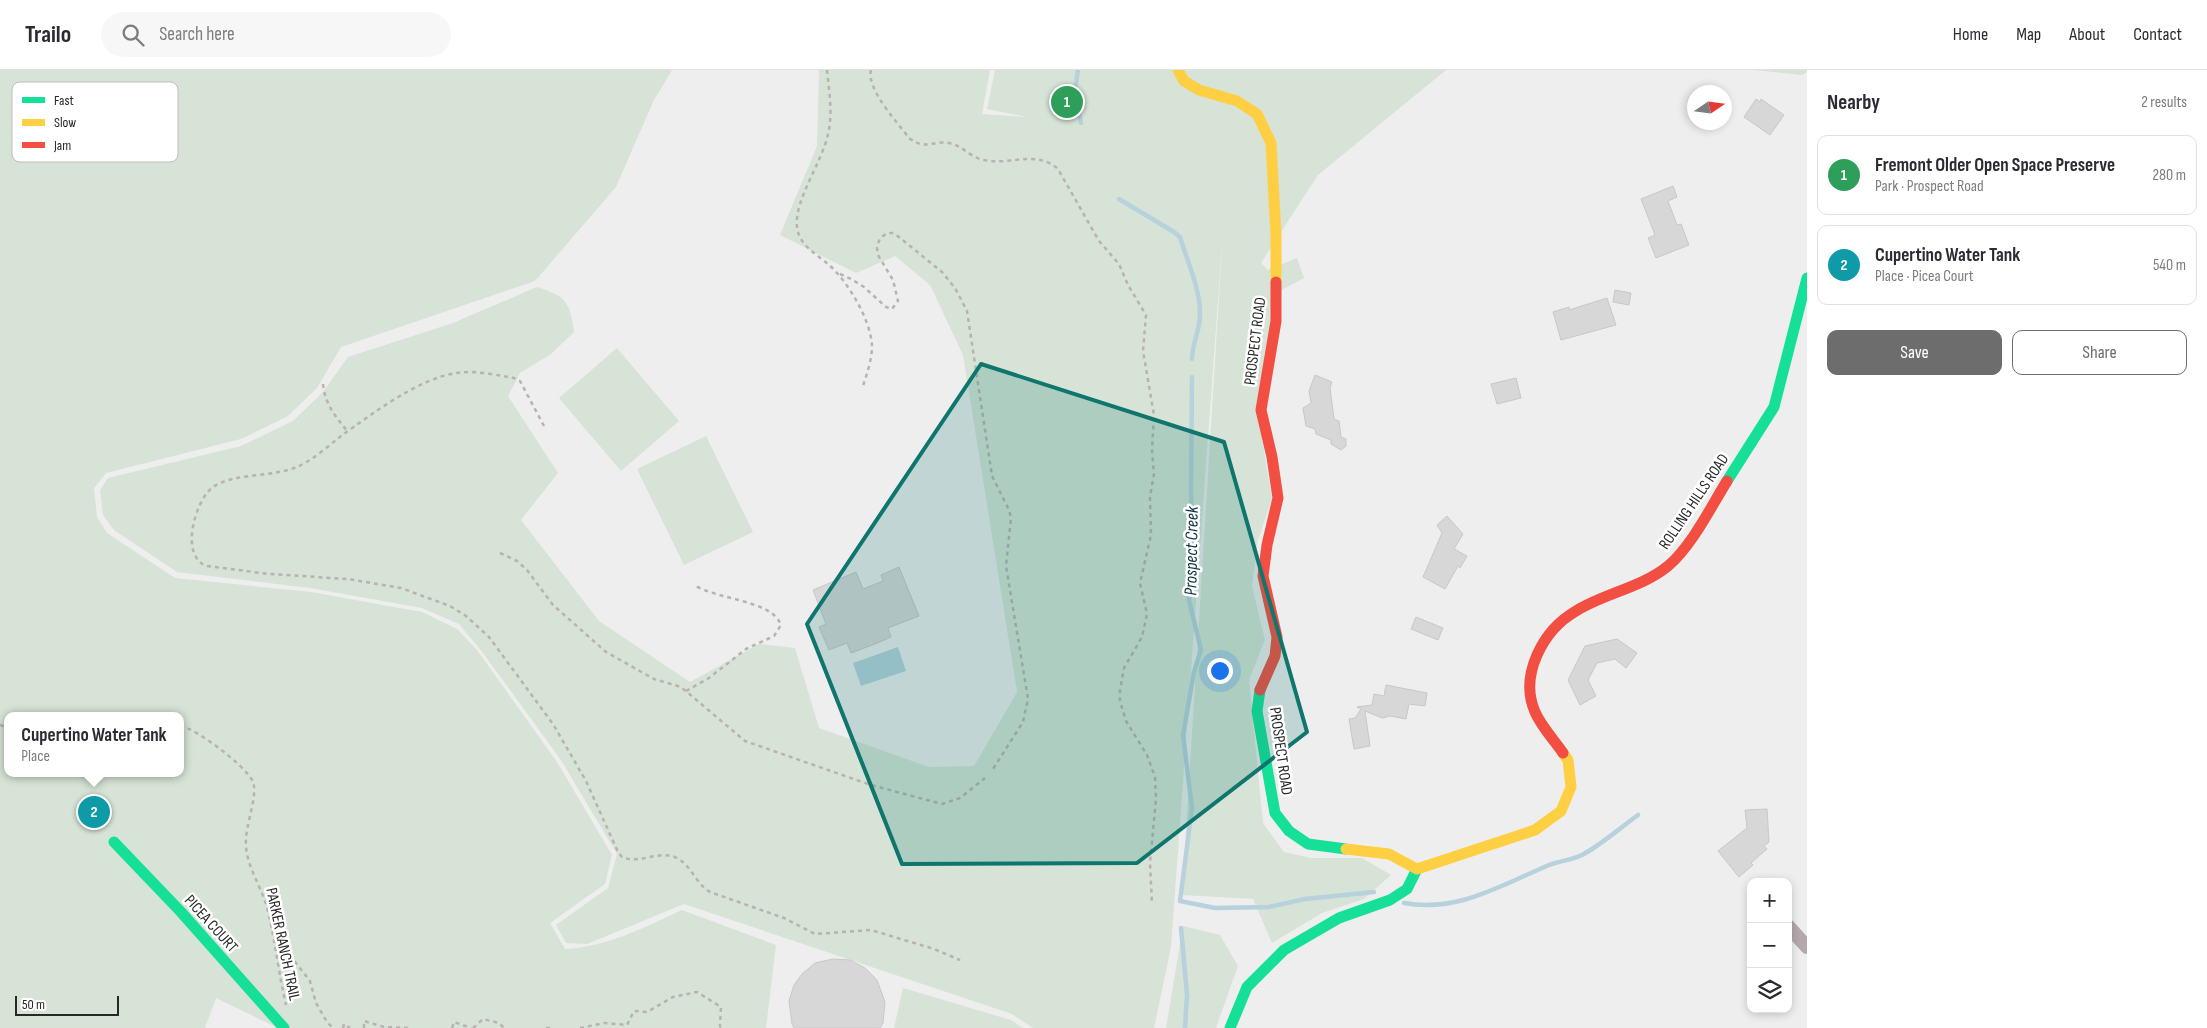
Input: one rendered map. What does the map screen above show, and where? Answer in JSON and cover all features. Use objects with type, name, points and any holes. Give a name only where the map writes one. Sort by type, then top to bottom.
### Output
[{"type":"street","name":"PROSPECT ROAD","points":[[1178,70],[1184,81],[1199,90],[1237,102],[1257,114],[1271,143],[1276,236],[1276,321],[1261,410],[1272,457],[1278,498],[1267,545],[1263,576],[1278,637],[1275,656],[1260,691],[1257,712],[1275,813],[1289,831],[1308,844],[1389,854],[1417,869]]},
{"type":"street","name":"ROLLING HILLS ROAD","points":[[1417,869],[1535,830],[1561,810],[1571,787],[1568,760],[1535,712],[1530,689],[1531,670],[1546,637],[1576,611],[1646,580],[1668,566],[1682,552],[1774,407],[1807,278]]},
{"type":"street","name":"PICEA COURT","points":[[114,842],[181,912],[284,1028]]},
{"type":"street","points":[[1230,1028],[1247,987],[1284,950],[1339,918],[1390,900],[1407,890],[1417,869]]},
{"type":"street","points":[[1792,931],[1807,948]]},
{"type":"path","points":[[827,70],[831,120],[822,155],[801,201],[797,227],[804,244],[840,274],[851,278],[886,307],[892,309],[898,301],[896,287],[877,248],[877,242],[881,237],[890,232],[894,233],[942,272],[955,288],[966,311],[992,476],[1011,518],[1006,566],[1028,699],[1023,722],[993,769]]},
{"type":"path","points":[[871,70],[872,81],[880,99],[909,138],[915,142],[927,146],[950,143],[974,157],[989,162],[1025,158],[1041,159],[1058,169],[1099,241],[1119,264],[1146,315],[1144,360],[1154,414],[1152,451],[1154,474],[1150,496],[1152,535],[1140,582],[1147,614],[1142,637],[1124,668],[1120,701],[1126,721],[1147,755],[1155,777],[1156,798],[1150,863],[1152,904]]},
{"type":"path","points":[[840,274],[862,313],[869,330],[872,345],[863,386]]},
{"type":"path","points":[[544,426],[520,381],[507,377],[462,372],[444,376],[411,390],[303,464],[294,468],[222,482],[212,488],[204,497],[194,523],[193,549],[201,564],[251,572],[348,579],[378,584],[415,592],[450,606],[478,625],[527,687],[553,724],[586,781],[622,857],[637,860],[662,855],[677,858],[683,862],[703,888],[710,892],[784,918],[815,934],[871,930],[934,949],[960,960]]},
{"type":"path","points":[[323,384],[324,397],[327,404],[348,432]]},
{"type":"path","points":[[500,552],[517,561],[527,570],[552,605],[606,652],[654,679],[686,691],[731,732],[744,741],[871,785],[942,804],[960,798],[985,778]]},
{"type":"path","points":[[686,691],[709,678],[746,649],[774,636],[781,625],[775,615],[764,608],[724,598],[703,591],[694,585]]},
{"type":"path","name":"PARKER RANCH TRAIL","points":[[184,727],[197,732],[232,759],[253,780],[255,797],[244,833],[246,849],[259,883],[274,935],[287,1012]]},
{"type":"path","points":[[274,935],[310,981],[316,1003],[327,1022],[333,1028]]},
{"type":"path","points":[[580,1028],[604,1023],[627,1025],[634,1011],[647,1012],[673,997],[697,992],[720,1007],[721,1028]]},
{"type":"path","points":[[452,1028],[454,1022],[472,1028],[483,1020],[499,1023],[504,1028]]},
{"type":"path","points":[[364,1028],[364,1021],[384,1027],[411,1028]]},
{"type":"path","points":[[343,1028],[344,1024],[350,1028]]},
{"type":"highlighted area","points":[[981,364],[1224,442],[1307,732],[1137,863],[902,864],[807,624]]},
{"type":"green space","points":[[0,70],[672,70],[653,102],[616,187],[535,281],[341,347],[317,388],[288,416],[241,439],[106,473],[94,488],[97,517],[107,533],[175,578],[311,592],[422,612],[457,629],[477,650],[557,762],[612,855],[605,884],[550,923],[565,949],[611,940],[682,910],[776,945],[766,1028],[278,1028],[216,998],[205,1028],[0,1028]]},
{"type":"green space","points":[[819,70],[990,70],[982,114],[1027,117],[987,109],[995,70],[1446,70],[1318,175],[1261,263],[1268,270],[1297,258],[1304,278],[1276,293],[1257,409],[1272,499],[1258,540],[1252,586],[1265,640],[1249,680],[1263,823],[1284,852],[1311,858],[1362,858],[1391,875],[1364,899],[1322,913],[1272,943],[1253,899],[1182,895],[1223,231],[1171,947],[1154,1028],[1033,1028],[1012,1014],[684,904],[587,944],[566,943],[556,925],[608,888],[617,854],[561,760],[480,649],[459,624],[422,608],[310,588],[177,572],[114,530],[103,515],[100,490],[108,478],[241,446],[293,421],[323,392],[348,357],[453,323],[537,287],[547,290],[565,302],[571,314],[574,332],[551,354],[520,373],[508,396],[558,473],[521,520],[599,621],[690,682],[759,644],[795,648],[819,728],[929,767],[974,766],[1017,692],[963,355],[930,285],[895,256],[856,273],[780,235],[817,146]]},
{"type":"green space","points":[[1755,70],[1807,70],[1807,72],[1802,75]]},
{"type":"green space","points":[[617,348],[679,421],[621,471],[559,398]]},
{"type":"green space","points":[[706,436],[753,532],[684,565],[637,469]]},
{"type":"green space","points":[[1183,926],[1220,935],[1238,966],[1216,1028],[1166,1028]]},
{"type":"green space","points":[[903,988],[1011,1020],[1023,1028],[894,1028]]},
{"type":"water","points":[[898,647],[906,671],[861,686],[853,663]]},
{"type":"building","points":[[1756,99],[1760,102],[1761,99],[1784,115],[1770,135],[1744,117]]},
{"type":"building","points":[[1673,186],[1677,197],[1668,201],[1677,225],[1681,224],[1689,245],[1656,258],[1648,238],[1655,235],[1641,199]]},
{"type":"building","points":[[1615,290],[1631,293],[1629,305],[1613,302]]},
{"type":"building","points":[[1607,298],[1616,325],[1561,340],[1553,312],[1569,307],[1569,310]]},
{"type":"building","points":[[1315,375],[1332,382],[1330,388],[1334,419],[1339,421],[1341,437],[1346,439],[1346,446],[1341,450],[1331,444],[1331,440],[1316,434],[1315,429],[1306,426],[1303,408],[1311,403],[1309,391]]},
{"type":"building","points":[[1516,378],[1521,398],[1497,404],[1491,384]]},
{"type":"building","points":[[1447,516],[1463,534],[1454,549],[1467,556],[1460,568],[1458,566],[1445,589],[1423,577],[1442,533],[1437,525]]},
{"type":"building","points":[[899,567],[919,616],[888,628],[891,637],[875,644],[851,653],[847,643],[829,650],[819,627],[826,624],[813,590],[856,572],[863,589],[883,581],[881,575]]},
{"type":"building","points":[[1416,617],[1443,628],[1438,640],[1411,629]]},
{"type":"building","points":[[1617,639],[1637,653],[1626,668],[1615,659],[1597,663],[1588,680],[1596,696],[1580,705],[1568,680],[1585,646]]},
{"type":"building","points":[[1386,685],[1427,693],[1425,706],[1409,704],[1406,719],[1390,716],[1382,718],[1365,711],[1370,746],[1354,749],[1349,719],[1355,718],[1361,709],[1357,707],[1372,705],[1374,694],[1384,696]]},
{"type":"building","points":[[93,799],[103,803],[107,813],[103,823],[93,827],[83,823],[79,813],[83,803]]},
{"type":"building","points":[[1767,809],[1769,842],[1764,846],[1767,849],[1739,877],[1718,851],[1747,828],[1745,810]]},
{"type":"building","points":[[833,959],[850,960],[865,968],[877,980],[885,1002],[883,1023],[880,1028],[794,1028],[789,1001],[794,985],[802,974],[815,963]]},
{"type":"waterway","name":"Prospect Creek","points":[[1078,70],[1075,92],[1081,123]]},
{"type":"waterway","name":"Prospect Creek","points":[[1119,199],[1180,237],[1196,284],[1199,304],[1200,319],[1192,359]]},
{"type":"waterway","name":"Prospect Creek","points":[[1192,377],[1191,493],[1193,570],[1189,600],[1201,650],[1194,672],[1183,735],[1192,808],[1180,901],[1215,908],[1269,907],[1305,899],[1374,892]]},
{"type":"waterway","points":[[1404,903],[1442,904],[1461,901],[1479,895],[1549,865],[1582,855],[1638,815]]},
{"type":"waterway","name":"Prospect Creek","points":[[1181,928],[1187,995],[1185,1028]]},
{"type":"traffic: fast","points":[[1727,481],[1774,407],[1807,278]]},
{"type":"traffic: fast","points":[[1260,690],[1257,711],[1275,813],[1289,831],[1308,844],[1346,849]]},
{"type":"traffic: fast","points":[[114,842],[181,912],[284,1028]]},
{"type":"traffic: fast","points":[[1230,1028],[1247,987],[1284,950],[1339,918],[1390,900],[1407,889],[1417,869]]},
{"type":"traffic: slow","points":[[1178,70],[1184,81],[1199,90],[1237,101],[1257,114],[1271,143],[1276,236],[1276,282]]},
{"type":"traffic: slow","points":[[1417,869],[1535,830],[1561,811],[1571,787],[1568,760],[1563,753]]},
{"type":"traffic: slow","points":[[1346,849],[1389,854],[1417,869]]},
{"type":"traffic: jam","points":[[1260,690],[1275,656],[1277,637],[1263,576],[1267,545],[1278,498],[1272,457],[1261,410],[1276,321],[1276,282]]},
{"type":"traffic: jam","points":[[1563,753],[1544,728],[1535,712],[1531,698],[1530,683],[1532,669],[1544,642],[1564,619],[1576,611],[1599,599],[1646,580],[1668,566],[1693,538],[1727,481]]},
{"type":"place","name":"Fremont Older Open Space Preserve","points":[[1067,102]]},
{"type":"place","name":"Cupertino Water Tank","points":[[94,812]]}]
